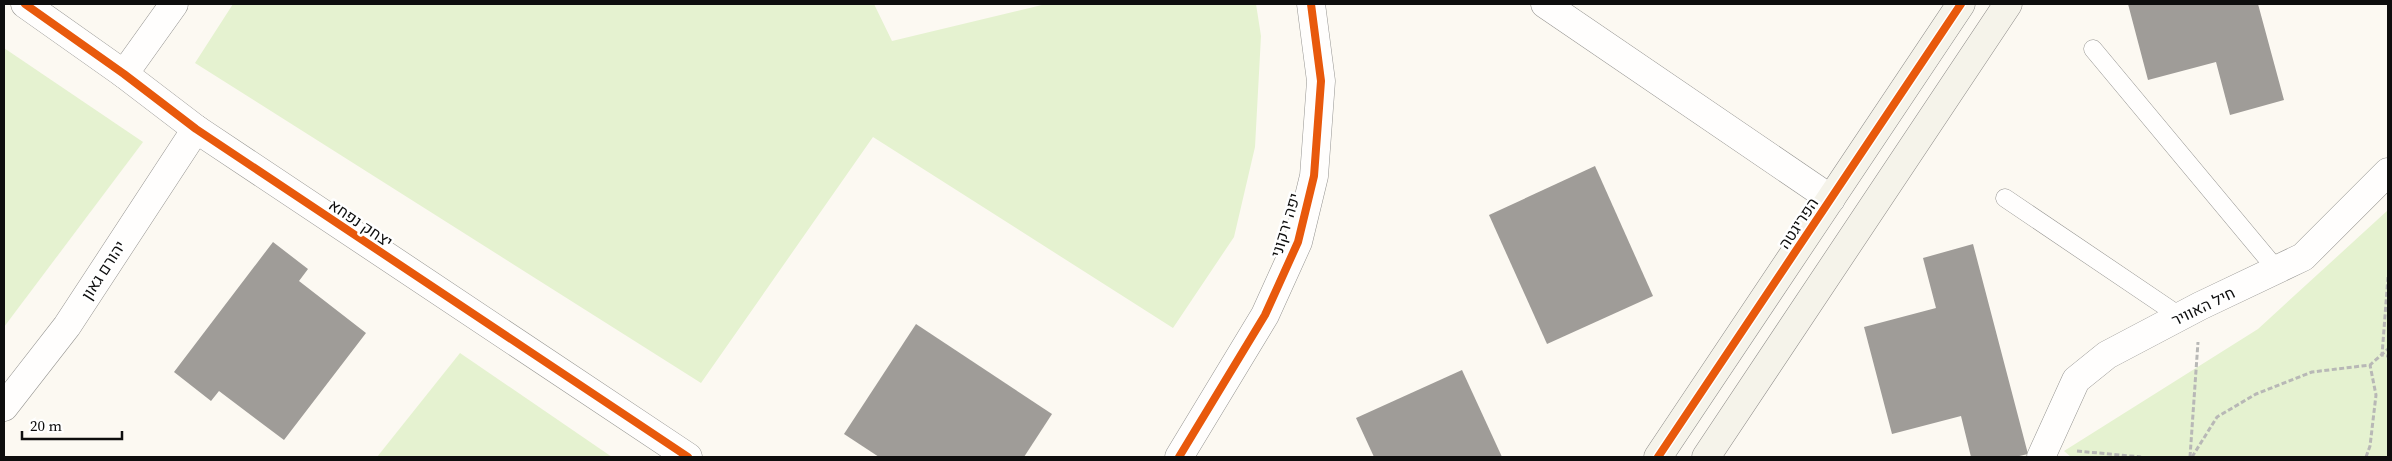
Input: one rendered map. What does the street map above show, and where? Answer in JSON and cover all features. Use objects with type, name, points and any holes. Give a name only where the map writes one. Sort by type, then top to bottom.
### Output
[{"type":"street","name":"יצחק נפחא","points":[[25,4],[124,74],[196,129],[688,457]]},
{"type":"street","points":[[124,74],[174,4]]},
{"type":"street","name":"יפה ירקוני","points":[[1179,457],[1265,315],[1298,242],[1314,176],[1321,81],[1311,4]]},
{"type":"street","points":[[1546,4],[1831,199]]},
{"type":"street","name":"הפריגטה","points":[[1658,457],[1961,4]]},
{"type":"street","points":[[1706,457],[2008,4]]},
{"type":"street","name":"יהורם גאון","points":[[4,407],[67,326],[196,129]]},
{"type":"street","name":"חיל האוויר","points":[[2043,452],[2076,380],[2107,355],[2303,257],[2388,172]]},
{"type":"lane","points":[[2093,49],[2277,270]]},
{"type":"lane","points":[[2005,198],[2190,312]]},
{"type":"path","points":[[2382,355],[2388,277]]},
{"type":"path","points":[[2190,312],[2191,457]]},
{"type":"path","points":[[2191,457],[2217,417],[2256,394],[2312,372],[2370,365],[2388,349]]},
{"type":"path","points":[[2382,355],[2388,356]]},
{"type":"path","points":[[2366,457],[2370,446],[2376,395],[2370,365]]},
{"type":"path","points":[[2043,452],[2141,457]]},
{"type":"green space","points":[[233,4],[874,4],[892,41],[1046,4],[1256,4],[1261,36],[1255,147],[1234,237],[1173,328],[873,137],[701,383],[195,63]]},
{"type":"green space","points":[[4,48],[143,142],[4,327]]},
{"type":"green space","points":[[2388,210],[2388,457],[2071,457],[2064,451],[2258,329]]},
{"type":"green space","points":[[460,353],[612,457],[377,457]]},
{"type":"building","points":[[2128,4],[2258,4],[2284,100],[2230,115],[2216,62],[2148,80]]},
{"type":"building","points":[[1595,166],[1653,296],[1547,344],[1489,215]]},
{"type":"building","points":[[273,242],[308,269],[299,281],[366,333],[284,440],[219,391],[211,401],[174,372]]},
{"type":"building","points":[[1973,244],[2028,454],[2015,457],[1971,457],[1961,416],[1892,434],[1864,327],[1936,308],[1923,258]]},
{"type":"building","points":[[916,324],[1052,414],[1024,457],[879,457],[844,434]]},
{"type":"building","points":[[1462,370],[1502,457],[1374,457],[1356,418]]},
{"type":"cycle path","points":[[25,4],[124,74],[196,129],[688,457]]},
{"type":"cycle path","points":[[1179,457],[1265,315],[1298,242],[1314,176],[1321,81],[1311,4]]},
{"type":"cycle path","points":[[1658,457],[1961,4]]}]
